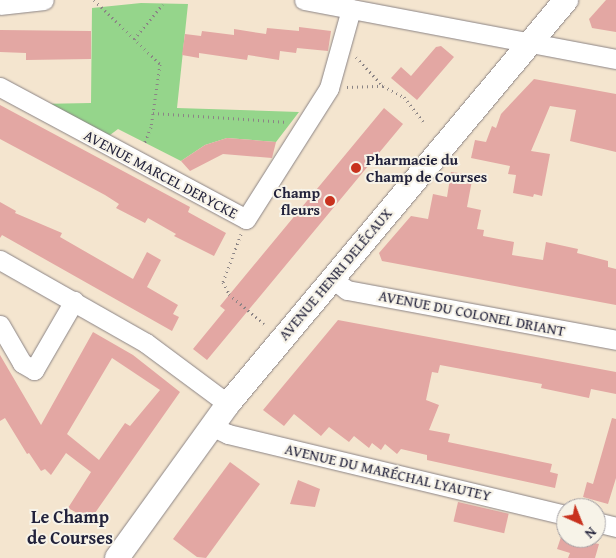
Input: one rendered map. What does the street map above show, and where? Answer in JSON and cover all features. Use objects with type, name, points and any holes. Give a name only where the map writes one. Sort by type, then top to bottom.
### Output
[{"type":"street","points":[[0,5],[44,0]]},
{"type":"street","points":[[304,0],[616,59]]},
{"type":"street","name":"AVENUE HENRI DELÉCAUX","points":[[117,558],[228,404],[331,278],[566,0]]},
{"type":"street","name":"AVENUE MARCEL DERYCKE","points":[[0,87],[246,219],[329,88],[351,9]]},
{"type":"street","points":[[0,260],[146,343],[228,404]]},
{"type":"street","name":"AVENUE DU COLONEL DRIANT","points":[[331,278],[348,290],[616,340]]},
{"type":"street","points":[[0,325],[22,363],[34,370],[74,302]]},
{"type":"street","name":"AVENUE DU MARÉCHAL LYAUTEY","points":[[211,426],[228,434],[556,513]]},
{"type":"path","points":[[94,0],[160,64],[153,113],[145,143],[134,159]]},
{"type":"path","points":[[134,39],[163,4]]},
{"type":"path","points":[[343,43],[383,86],[404,97],[423,120]]},
{"type":"path","points":[[329,88],[383,86]]},
{"type":"path","points":[[153,113],[306,124]]},
{"type":"path","points":[[246,219],[223,282],[229,294],[264,324]]},
{"type":"green space","points":[[141,3],[188,4],[177,108],[299,112],[276,142],[227,138],[205,145],[181,161],[118,129],[106,138],[38,104],[91,103],[92,8]]},
{"type":"building","points":[[606,0],[616,0],[616,32],[592,28],[589,19]]},
{"type":"building","points":[[299,27],[331,31],[328,51],[297,48],[296,53],[280,51],[279,60],[248,55],[247,60],[199,53],[199,58],[182,55],[185,34],[201,36],[202,31],[234,35],[234,29],[266,34],[267,28],[299,31]]},
{"type":"building","points":[[0,30],[91,31],[91,59],[26,60],[26,53],[0,52]]},
{"type":"building","points":[[441,46],[454,57],[417,100],[391,78],[401,67],[411,76],[436,47]]},
{"type":"building","points":[[534,79],[616,94],[616,152],[570,141],[576,110],[550,106],[531,151],[550,154],[542,196],[534,194],[533,197],[513,193],[516,175],[508,174],[510,166],[471,158],[475,140],[486,142],[492,126],[496,128],[501,114]]},
{"type":"building","points":[[0,105],[190,207],[188,212],[226,233],[214,256],[174,236],[176,234],[148,218],[145,223],[116,208],[119,204],[105,195],[0,139]]},
{"type":"building","points":[[384,108],[403,124],[207,360],[193,349],[225,310],[220,306]]},
{"type":"building","points":[[227,138],[276,142],[272,158],[223,154],[190,171],[181,161],[205,145]]},
{"type":"building","points":[[451,172],[473,175],[467,207],[481,210],[477,229],[484,230],[483,236],[514,242],[512,255],[543,260],[546,242],[578,249],[577,253],[608,261],[608,267],[616,269],[616,305],[382,261],[379,253],[411,216],[428,219],[433,194],[447,197]]},
{"type":"building","points":[[0,202],[16,211],[15,213],[62,233],[60,237],[133,279],[147,252],[161,260],[147,287],[178,305],[173,314],[179,317],[172,331],[2,235],[0,238]]},
{"type":"building","points":[[338,320],[616,372],[616,394],[591,389],[589,398],[541,388],[542,384],[440,365],[438,373],[432,372],[426,400],[439,405],[429,430],[450,434],[448,442],[552,464],[550,472],[558,474],[555,488],[427,460],[427,455],[401,449],[397,454],[385,444],[381,450],[372,443],[369,448],[354,436],[349,442],[329,427],[321,436],[294,414],[284,426],[263,410]]},
{"type":"building","points":[[93,332],[133,355],[180,392],[90,520],[68,508],[91,472],[66,453],[51,475],[45,469],[41,471],[29,453],[27,454],[5,418],[0,421],[0,355],[41,425]],"holes":[[[112,358],[160,390],[130,426],[125,423],[99,460],[67,434]]]},
{"type":"building","points":[[612,418],[616,419],[616,478],[608,504],[606,503],[606,498],[583,497],[587,482],[593,484]]},
{"type":"building","points":[[230,462],[260,484],[206,558],[197,557],[173,539]]},
{"type":"building","points":[[298,480],[320,489],[315,507],[290,504]]},
{"type":"building","points":[[458,502],[509,514],[504,533],[454,521]]},
{"type":"building","points":[[598,548],[595,558],[568,558],[570,553],[557,549]]},
{"type":"place","name":"Pharmacie du Champ de Courses","points":[[356,168]]},
{"type":"place","name":"Champ fleurs","points":[[330,201]]},
{"type":"district","name":"Le Champ de Courses","points":[[70,528]]}]
